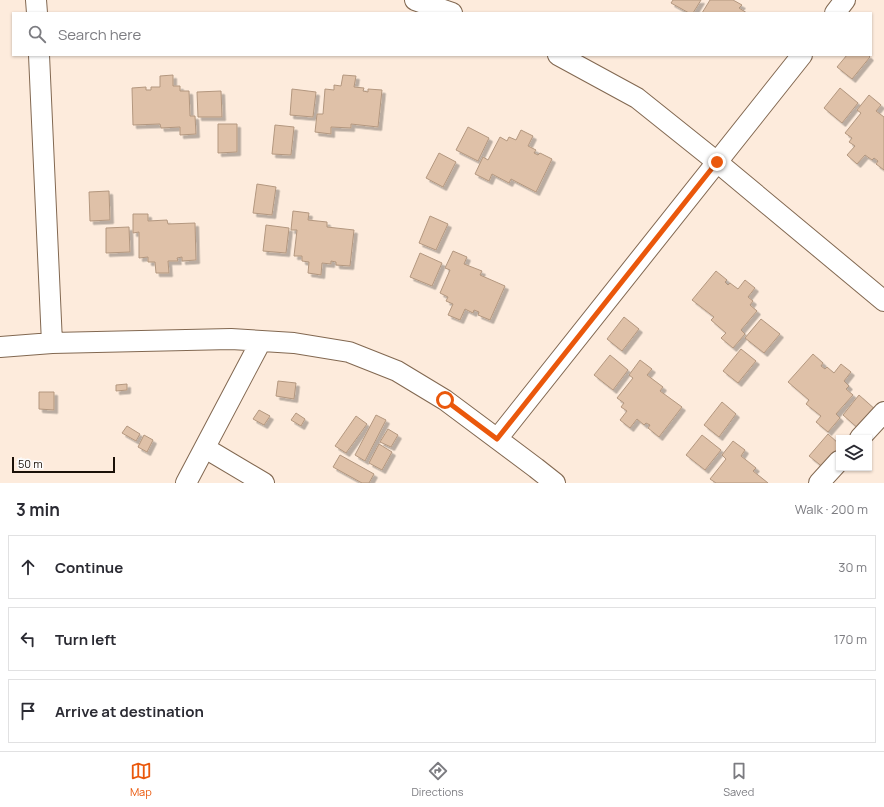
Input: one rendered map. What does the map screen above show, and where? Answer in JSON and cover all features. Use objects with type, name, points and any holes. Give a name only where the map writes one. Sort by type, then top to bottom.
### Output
[{"type":"street","points":[[36,0],[37,12]]},
{"type":"street","points":[[415,0],[449,12]]},
{"type":"street","points":[[836,12],[845,0]]},
{"type":"street","points":[[39,56],[52,343]]},
{"type":"street","points":[[560,56],[637,98],[717,162],[884,301]]},
{"type":"street","points":[[497,439],[801,56]]},
{"type":"street","points":[[0,347],[52,343],[231,339],[294,343],[349,352],[397,371],[445,400],[555,483]]},
{"type":"street","points":[[186,483],[261,341]]},
{"type":"street","points":[[863,435],[884,412]]},
{"type":"street","points":[[205,448],[264,483]]},
{"type":"street","points":[[819,483],[836,464]]},
{"type":"building","points":[[673,0],[701,0],[694,12],[687,12],[671,3]]},
{"type":"building","points":[[710,0],[733,0],[742,5],[739,8],[745,12],[703,12]]},
{"type":"building","points":[[846,56],[870,57],[852,79],[837,67]]},
{"type":"building","points":[[173,75],[173,86],[180,86],[180,91],[189,91],[190,116],[195,116],[196,134],[180,135],[180,127],[161,128],[160,124],[133,125],[132,88],[146,87],[146,90],[151,90],[151,87],[160,87],[160,76]]},
{"type":"building","points":[[343,75],[356,76],[354,87],[364,88],[363,91],[368,92],[368,89],[382,90],[378,127],[351,124],[351,128],[331,127],[331,134],[315,132],[317,114],[323,114],[325,89],[334,90],[334,85],[341,86]]},
{"type":"building","points":[[840,88],[858,103],[842,123],[824,108]]},
{"type":"building","points":[[292,89],[316,92],[313,117],[290,115]]},
{"type":"building","points":[[221,91],[222,117],[198,117],[197,92]]},
{"type":"building","points":[[869,95],[881,105],[876,111],[884,117],[884,170],[876,164],[878,161],[874,158],[872,160],[865,155],[857,164],[847,155],[855,146],[849,142],[852,138],[845,133],[861,113],[857,110]]},
{"type":"building","points":[[218,124],[237,124],[237,152],[218,153]]},
{"type":"building","points":[[275,125],[294,127],[291,155],[272,154]]},
{"type":"building","points":[[468,127],[489,138],[478,161],[456,150]]},
{"type":"building","points":[[521,130],[533,136],[528,146],[536,150],[534,153],[538,155],[540,153],[552,159],[536,192],[511,179],[509,183],[492,174],[489,181],[475,174],[483,157],[488,160],[500,137],[507,141],[509,137],[516,140]]},
{"type":"building","points":[[439,153],[456,162],[443,187],[426,178]]},
{"type":"building","points":[[257,184],[276,187],[272,215],[253,213]]},
{"type":"building","points":[[109,191],[110,220],[90,221],[89,192]]},
{"type":"building","points":[[293,211],[309,213],[308,220],[327,222],[327,227],[354,230],[350,266],[336,265],[336,262],[331,261],[331,264],[322,263],[321,275],[308,273],[309,262],[302,261],[302,256],[294,256],[297,230],[291,230]]},
{"type":"building","points":[[133,214],[148,214],[148,221],[167,220],[168,224],[195,223],[196,260],[182,261],[182,257],[177,258],[178,261],[168,261],[169,273],[156,273],[155,262],[148,262],[148,257],[139,258],[139,232],[133,233]]},
{"type":"building","points":[[430,216],[448,224],[436,250],[419,243]]},
{"type":"building","points":[[266,225],[289,228],[286,253],[263,251]]},
{"type":"building","points":[[129,227],[130,252],[106,253],[106,228]]},
{"type":"building","points":[[453,251],[467,257],[464,264],[482,271],[480,275],[505,286],[490,320],[478,315],[479,312],[474,310],[473,313],[465,309],[460,320],[448,315],[453,304],[446,301],[448,297],[440,293],[450,270],[445,268]]},
{"type":"building","points":[[420,253],[442,263],[432,286],[410,277]]},
{"type":"building","points":[[716,271],[727,280],[725,282],[728,285],[730,283],[738,289],[745,280],[755,288],[748,297],[753,301],[750,305],[757,311],[741,330],[745,334],[733,348],[721,338],[726,333],[711,320],[714,317],[692,300]]},
{"type":"building","points":[[624,317],[639,329],[622,351],[607,339]]},
{"type":"building","points":[[761,319],[780,334],[764,353],[745,338]]},
{"type":"building","points":[[741,349],[756,361],[738,383],[723,371]]},
{"type":"building","points":[[813,354],[823,363],[821,366],[825,369],[827,367],[834,373],[841,364],[851,372],[844,381],[849,386],[846,389],[853,395],[836,414],[840,418],[828,432],[816,422],[821,416],[806,404],[809,400],[788,382]]},
{"type":"building","points":[[610,355],[628,370],[613,390],[594,375]]},
{"type":"building","points":[[640,360],[652,369],[647,375],[663,387],[660,391],[682,407],[659,437],[648,428],[650,425],[646,423],[644,425],[637,419],[630,428],[620,420],[627,411],[621,407],[624,403],[617,398],[633,378],[629,375]]},
{"type":"building","points":[[278,381],[296,383],[294,399],[276,396]]},
{"type":"building","points":[[127,384],[127,390],[116,391],[116,385]]},
{"type":"building","points":[[39,392],[54,392],[54,410],[39,409]]},
{"type":"building","points":[[859,395],[877,411],[860,430],[843,415]]},
{"type":"building","points":[[722,402],[736,414],[719,437],[704,425]]},
{"type":"building","points":[[259,410],[270,416],[264,425],[253,419]]},
{"type":"building","points":[[296,413],[305,419],[301,426],[291,420]]},
{"type":"building","points":[[376,415],[386,420],[365,461],[355,455]]},
{"type":"building","points":[[356,416],[367,424],[346,453],[335,446]]},
{"type":"building","points":[[127,426],[140,434],[136,441],[122,433]]},
{"type":"building","points":[[388,429],[398,435],[391,447],[380,442]]},
{"type":"building","points":[[828,434],[836,441],[836,454],[824,468],[809,456]]},
{"type":"building","points":[[144,435],[153,440],[147,452],[138,447]]},
{"type":"building","points":[[702,435],[721,450],[705,470],[686,455]]},
{"type":"building","points":[[733,441],[745,450],[741,456],[756,468],[753,471],[768,483],[716,483],[710,479],[726,459],[722,455]]},
{"type":"building","points":[[379,444],[392,452],[382,470],[369,463]]},
{"type":"building","points":[[340,455],[374,474],[369,483],[362,483],[333,467]]},
{"type":"route","points":[[445,400],[497,439],[717,162]]}]
